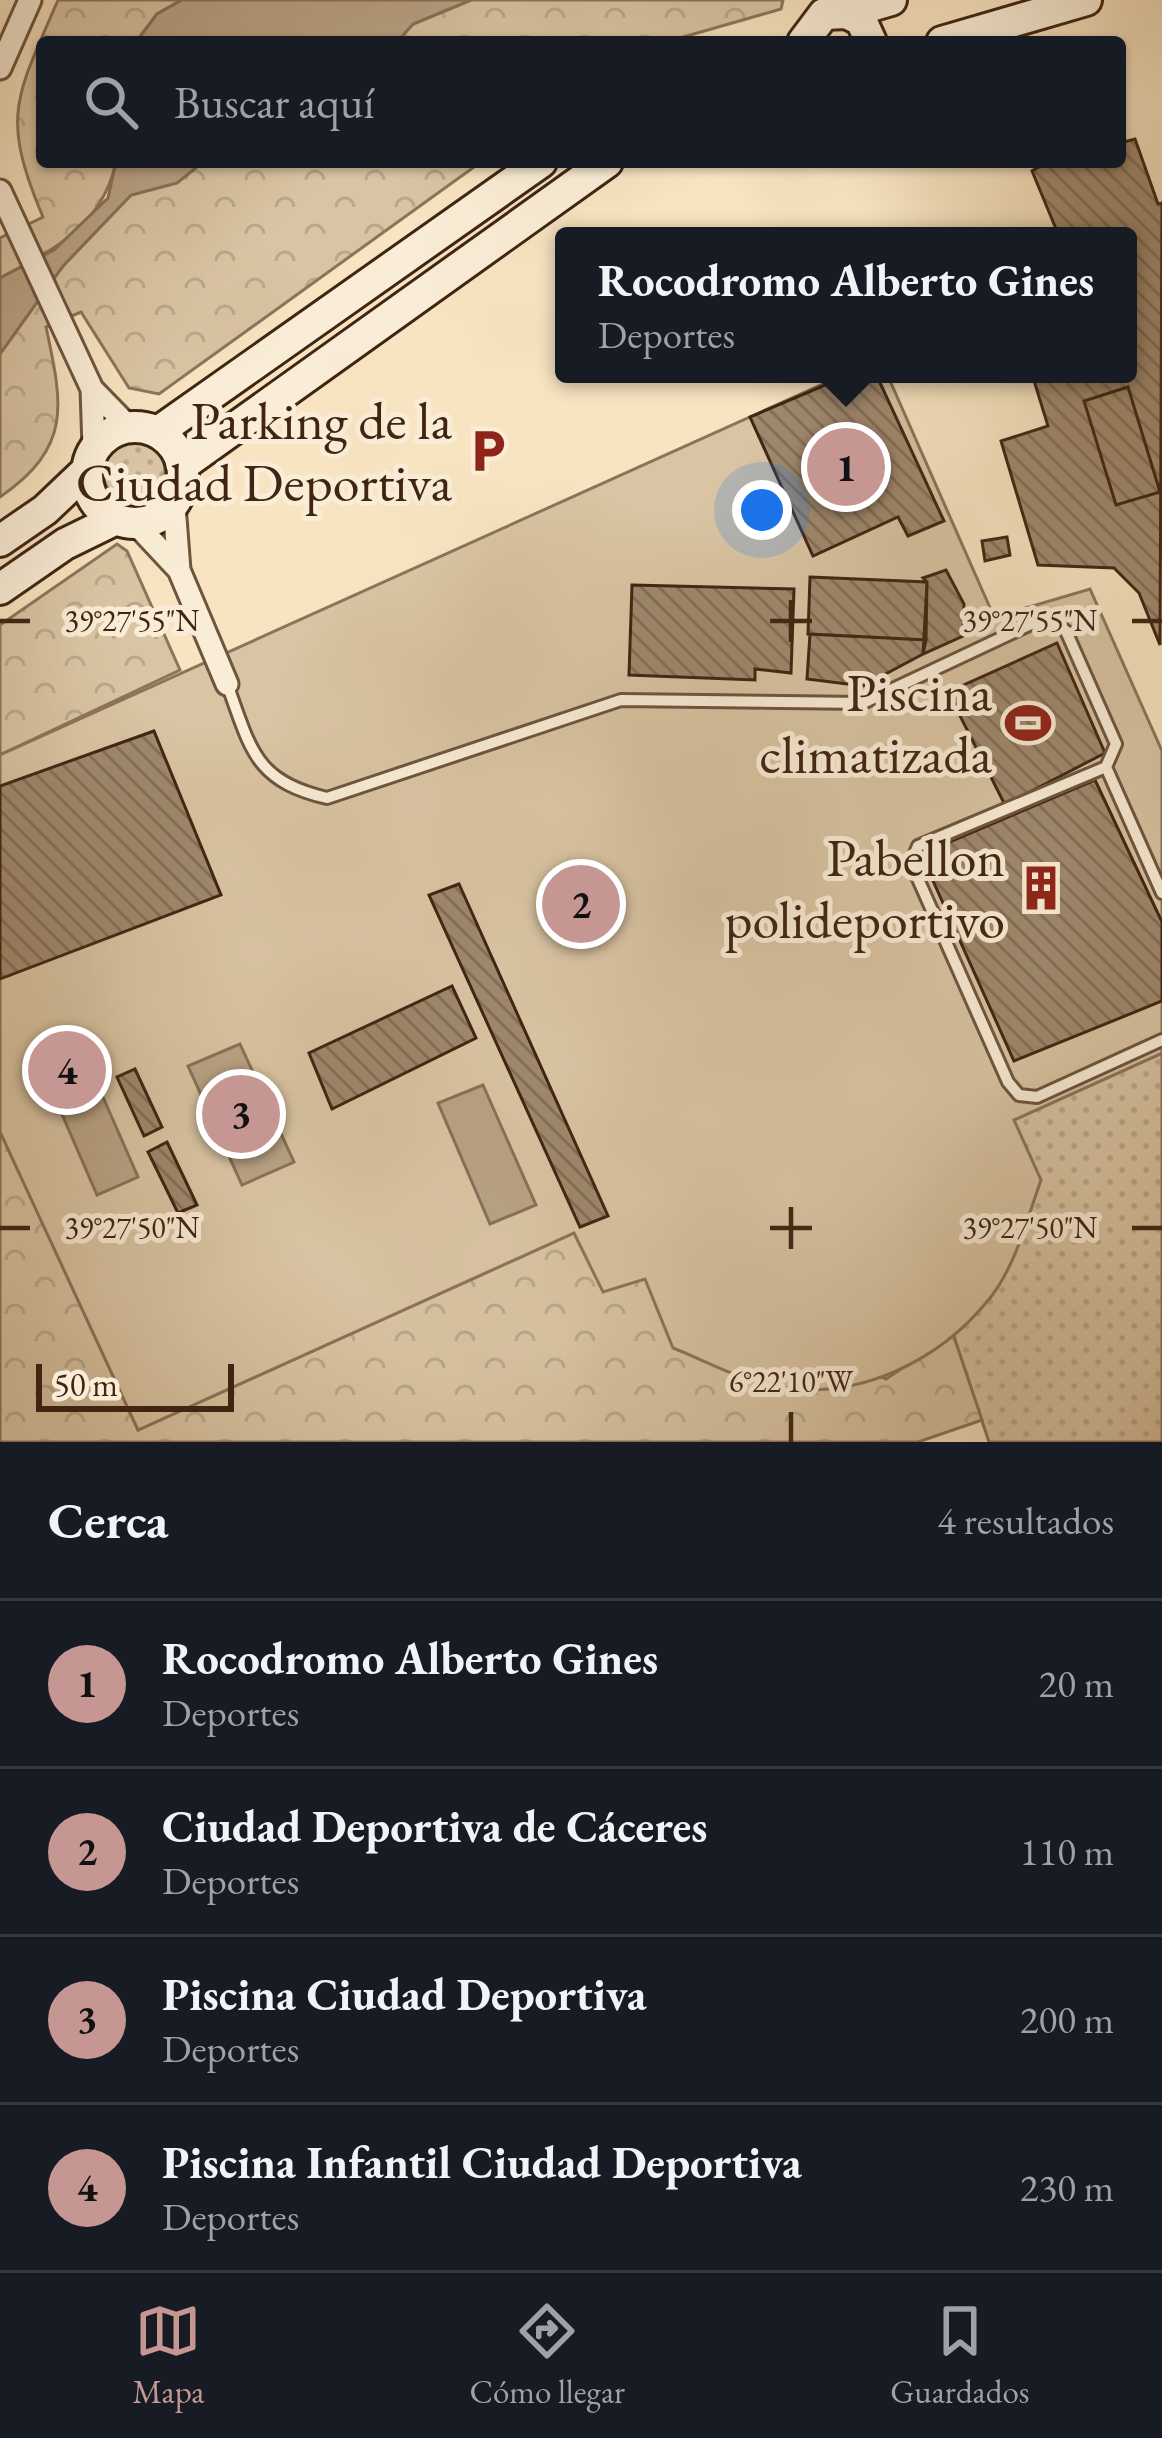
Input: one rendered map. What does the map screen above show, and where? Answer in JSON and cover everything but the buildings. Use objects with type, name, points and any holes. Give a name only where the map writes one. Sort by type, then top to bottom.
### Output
[{"type":"main road","points":[[808,36],[830,9],[891,0]]},
{"type":"main road","points":[[963,36],[1086,0]]},
{"type":"main road","points":[[830,9],[861,20],[868,36]]},
{"type":"main road","points":[[0,542],[45,510],[110,434],[144,429],[533,168]]},
{"type":"main road","points":[[183,465],[599,168]]},
{"type":"main road","points":[[0,589],[65,544],[125,522],[158,519],[174,505],[183,486],[183,465],[174,446],[144,429]]},
{"type":"main road","points":[[90,459],[92,500],[125,522]]},
{"type":"street","points":[[0,68],[31,0]]},
{"type":"street","points":[[3,197],[92,389],[90,459]]},
{"type":"street","points":[[92,389],[144,429]]},
{"type":"street","points":[[174,505],[179,570],[227,684]]},
{"type":"street","points":[[125,522],[179,570]]},
{"type":"lane","points":[[227,684],[253,752],[285,788],[327,798],[621,700],[863,703],[1031,624],[1052,621],[1066,632],[1116,744],[1106,767],[918,846],[911,863],[1007,1082],[1019,1095],[1037,1096],[1162,1040]]},
{"type":"lane","points":[[1106,767],[1162,893]]},
{"type":"green space","points":[[58,0],[182,0],[157,14],[140,36],[43,36]]},
{"type":"green space","points":[[471,0],[783,0],[781,9],[687,36],[402,36],[413,24]]},
{"type":"green space","points":[[36,52],[36,168],[114,168],[88,219],[57,245],[0,278],[0,238],[43,217],[21,154],[18,129],[23,85]]},
{"type":"green space","points":[[196,168],[473,168],[159,394],[129,388],[81,312],[46,327],[58,402],[51,442],[23,479],[0,497],[0,354],[63,266],[131,195],[177,183]]},
{"type":"green space","points":[[825,383],[891,383],[991,610],[1019,610],[1090,589],[1162,751],[1162,1053],[1014,1120],[1041,1180],[1007,1271],[990,1298],[947,1340],[922,1358],[867,1382],[807,1390],[777,1387],[673,1348],[645,1279],[603,1292],[574,1233],[138,1430],[0,1132],[0,755]]},
{"type":"green space","points":[[134,441],[156,450],[165,472],[156,494],[134,503],[112,494],[103,472],[112,450]]},
{"type":"green space","points":[[117,544],[127,551],[180,670],[0,755],[0,625]]},
{"type":"green space","points":[[1162,1053],[1162,1442],[989,1442],[953,1334],[990,1298],[1014,1120]]},
{"type":"green space","points":[[0,1130],[138,1430],[574,1233],[645,1278],[886,1379],[953,1334],[982,1420],[918,1442],[0,1442]]},
{"type":"shaded area","points":[[182,0],[471,0],[413,24],[402,36],[140,36],[157,14]]},
{"type":"shaded area","points":[[115,168],[196,168],[177,183],[131,195],[63,266],[0,354],[0,278],[54,250],[108,198]]},
{"type":"shaded area","points":[[240,1044],[294,1162],[242,1185],[188,1066]]},
{"type":"shaded area","points":[[483,1085],[536,1205],[490,1224],[438,1103]]},
{"type":"shaded area","points":[[99,1088],[138,1177],[97,1195],[58,1105]]},
{"type":"place","name":"Parking de la Ciudad Deportiva","points":[[488,451]]},
{"type":"place","name":"Rocodromo Alberto Gines","points":[[846,467]]},
{"type":"place","name":"Piscina climatizada","points":[[1028,723]]},
{"type":"place","name":"Pabellon polideportivo","points":[[1041,888]]},
{"type":"place","name":"Ciudad Deportiva de Cáceres","points":[[581,904]]},
{"type":"place","name":"Piscina Infantil Ciudad Deportiva","points":[[67,1070]]},
{"type":"place","name":"Piscina Ciudad Deportiva","points":[[241,1114]]}]
